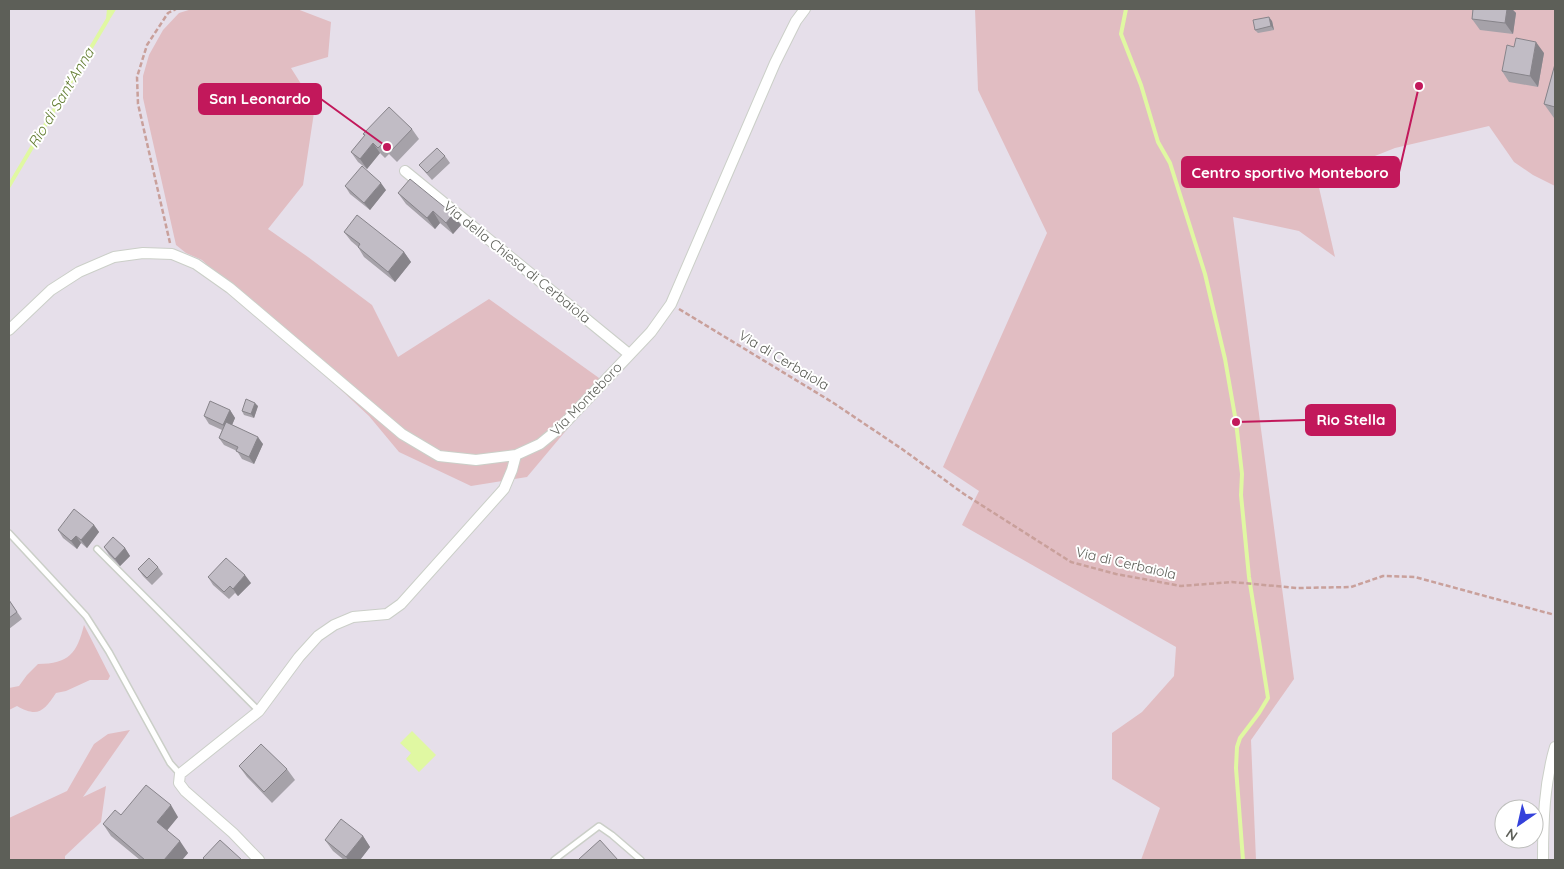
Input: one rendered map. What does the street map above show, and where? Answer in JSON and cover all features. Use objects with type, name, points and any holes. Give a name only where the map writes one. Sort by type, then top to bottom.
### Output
[{"type":"street","name":"Via Monteboro","points":[[9,330],[51,290],[79,272],[114,257],[143,253],[172,254],[196,264],[230,288],[402,434],[439,456],[476,460],[516,455],[540,444],[562,426],[651,332],[671,304],[775,63],[796,21],[805,9]]},
{"type":"street","name":"Via della Chiesa di Cerbaiola","points":[[405,171],[629,354]]},
{"type":"street","points":[[260,860],[233,833],[185,791],[180,783],[180,774],[259,711],[299,657],[318,636],[340,622],[353,617],[387,614],[402,604],[504,489],[516,455]]},
{"type":"street","points":[[1543,860],[1543,826],[1548,771],[1555,747]]},
{"type":"lane","points":[[9,532],[86,616],[109,652],[170,763],[180,774]]},
{"type":"lane","points":[[97,549],[259,711]]},
{"type":"lane","points":[[554,860],[599,826],[640,860]]},
{"type":"path","points":[[172,254],[138,104],[136,77],[154,33],[168,14],[176,9]]},
{"type":"path","name":"Via di Cerbaiola","points":[[671,304],[832,402],[902,448],[964,494],[1071,562],[1116,574],[1181,586],[1232,582],[1297,588],[1351,587],[1384,576],[1415,577],[1555,615]]},
{"type":"shaded area","points":[[192,9],[297,9],[331,22],[328,57],[291,68],[315,106],[303,185],[268,229],[372,305],[398,357],[489,299],[606,383],[527,477],[471,486],[399,452],[369,416],[202,260],[186,253],[176,245],[143,98],[143,76],[149,55],[163,30],[179,13]]},
{"type":"shaded area","points":[[975,9],[1555,9],[1555,186],[1533,175],[1514,162],[1489,126],[1395,148],[1317,179],[1335,257],[1299,231],[1233,217],[1294,679],[1251,740],[1256,860],[1141,860],[1160,808],[1112,779],[1112,733],[1142,712],[1174,676],[1176,647],[962,525],[979,491],[943,467],[1047,233],[978,90]]},
{"type":"shaded area","points":[[84,625],[110,676],[108,680],[90,680],[66,691],[56,693],[40,711],[30,712],[17,706],[9,710],[9,688],[19,686],[38,664],[57,662],[70,655],[75,650]]},
{"type":"shaded area","points":[[130,730],[83,797],[106,786],[101,822],[65,856],[65,860],[9,860],[9,818],[67,791],[94,744],[108,734]]},
{"type":"shaded area","points":[[412,731],[436,755],[419,772],[406,759],[411,753],[400,743]]},
{"type":"building","points":[[1473,9],[1507,9],[1505,23],[1472,19]]},
{"type":"building","points":[[1269,17],[1271,26],[1255,30],[1253,20]]},
{"type":"building","points":[[1516,38],[1536,42],[1530,76],[1502,71],[1507,45],[1514,47]]},
{"type":"building","points":[[1555,64],[1555,107],[1544,104]]},
{"type":"building","points":[[389,107],[412,129],[390,152],[382,144],[378,148],[373,143],[360,159],[351,152],[365,135],[363,134]]},
{"type":"building","points":[[437,148],[445,156],[427,173],[419,165]]},
{"type":"building","points":[[362,166],[381,183],[364,203],[345,186]]},
{"type":"building","points":[[410,179],[453,214],[446,223],[433,211],[427,218],[398,193]]},
{"type":"building","points":[[357,215],[404,252],[388,272],[358,247],[360,244],[344,232]]},
{"type":"building","points":[[246,399],[255,403],[251,414],[242,411]]},
{"type":"building","points":[[210,401],[230,410],[223,425],[204,416]]},
{"type":"building","points":[[226,422],[258,437],[249,457],[236,451],[238,447],[219,438]]},
{"type":"building","points":[[74,509],[94,525],[81,540],[76,536],[71,541],[58,530]]},
{"type":"building","points":[[113,537],[125,548],[115,559],[104,547]]},
{"type":"building","points":[[149,558],[158,567],[147,578],[138,569]]},
{"type":"building","points":[[226,558],[245,575],[233,589],[230,586],[224,592],[208,577]]},
{"type":"building","points":[[9,600],[17,612],[9,618]]},
{"type":"building","points":[[261,744],[287,769],[264,792],[239,766]]},
{"type":"building","points":[[146,785],[171,805],[157,822],[180,841],[164,860],[145,860],[103,824],[115,810],[121,815]]},
{"type":"building","points":[[341,819],[363,836],[346,857],[325,840]]},
{"type":"building","points":[[220,840],[242,860],[205,860],[203,858]]},
{"type":"building","points":[[600,840],[618,860],[579,859]]},
{"type":"waterway","name":"Rio di Sant'Anna","points":[[9,186],[108,19],[109,9]]},
{"type":"waterway","name":"Rio di Sant'Anna","points":[[109,17],[114,9]]},
{"type":"waterway","points":[[1126,9],[1121,34],[1141,85],[1158,142],[1170,163],[1205,274],[1225,359],[1236,422],[1242,474],[1241,495],[1249,577],[1268,698],[1240,738],[1237,747],[1236,768],[1243,860]]},
{"type":"place","name":"Centro sportivo Monteboro","points":[[1419,86]]},
{"type":"place","name":"San Leonardo","points":[[387,147]]},
{"type":"place","name":"Rio Stella","points":[[1236,422]]}]
